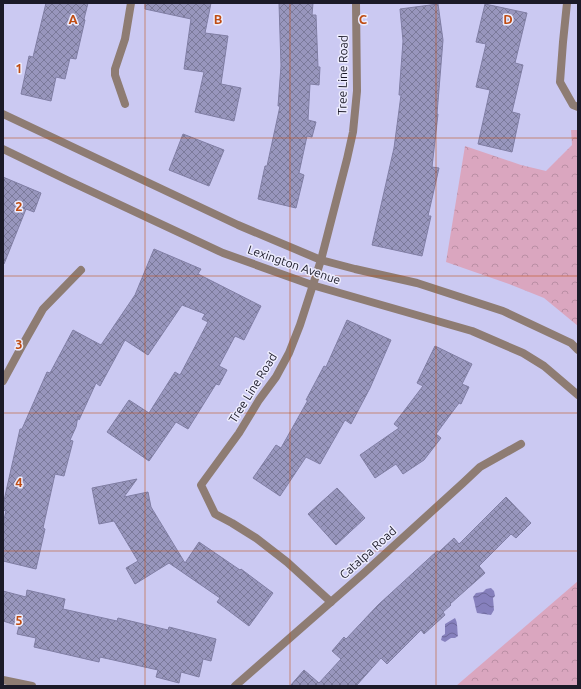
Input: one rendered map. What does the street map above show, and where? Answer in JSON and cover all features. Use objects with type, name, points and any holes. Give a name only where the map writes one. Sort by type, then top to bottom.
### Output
[{"type":"street","points":[[125,104],[115,75],[125,39],[131,3]]},
{"type":"street","name":"Tree Line Road","points":[[331,602],[281,557],[256,538],[216,514],[200,485],[239,433],[259,400],[276,377],[297,332],[321,260],[353,132],[357,91],[356,3]]},
{"type":"street","points":[[568,3],[560,82],[573,105],[578,107]]},
{"type":"street","name":"Lexington Avenue","points":[[3,114],[238,225],[321,260],[417,283],[503,311],[571,344],[578,350]]},
{"type":"street","name":"Lexington Avenue","points":[[3,149],[223,253],[312,285],[472,331],[523,353],[544,366],[578,395]]},
{"type":"street","points":[[3,381],[43,309],[81,270]]},
{"type":"street","name":"Catalpa Road","points":[[235,686],[331,602],[480,467],[521,444]]},
{"type":"street","points":[[3,680],[32,686]]},
{"type":"green space","points":[[571,130],[578,130],[578,326],[544,298],[446,262],[465,146],[521,165],[546,171],[572,145]]},
{"type":"green space","points":[[578,581],[578,686],[456,686]]},
{"type":"water","points":[[491,588],[494,591],[495,596],[493,598],[494,610],[491,615],[477,613],[473,597],[476,593],[483,592],[486,589]]},
{"type":"water","points":[[455,618],[458,636],[445,642],[441,640],[442,636],[445,634],[445,624]]},
{"type":"building","points":[[46,3],[88,3],[76,59],[70,58],[65,79],[56,77],[51,101],[21,94],[29,56],[33,57]]},
{"type":"building","points":[[145,3],[211,3],[205,33],[228,36],[221,84],[241,88],[234,121],[195,112],[204,72],[184,69],[191,19],[145,9]]},
{"type":"building","points":[[279,3],[313,3],[312,15],[316,15],[318,67],[320,67],[319,85],[310,84],[308,120],[316,122],[312,137],[307,136],[299,173],[304,175],[296,208],[258,199],[280,106],[278,106],[281,66]]},
{"type":"building","points":[[438,4],[443,40],[438,114],[432,167],[439,168],[428,216],[431,216],[422,256],[372,245],[394,148],[401,95],[399,95],[403,41],[400,9]]},
{"type":"building","points":[[485,4],[527,13],[515,63],[523,65],[512,112],[520,114],[512,152],[478,144],[490,90],[476,87],[486,44],[476,42]]},
{"type":"building","points":[[183,134],[224,150],[209,186],[169,170]]},
{"type":"building","points":[[3,177],[41,193],[34,212],[26,209],[4,264],[3,264]]},
{"type":"building","points":[[154,249],[201,269],[198,274],[261,306],[244,340],[235,336],[219,366],[227,370],[219,385],[216,384],[188,429],[176,422],[149,461],[107,432],[129,400],[149,413],[175,372],[180,375],[208,322],[202,319],[205,314],[182,305],[148,355],[125,340],[100,386],[96,383],[79,420],[78,416],[76,427],[70,440],[73,441],[64,476],[55,474],[36,569],[3,561],[3,523],[6,511],[3,510],[3,505],[20,429],[22,429],[47,372],[50,373],[73,330],[101,345],[135,295]]},
{"type":"building","points":[[347,320],[391,340],[370,388],[351,424],[345,420],[320,464],[306,457],[280,496],[253,478],[276,445],[281,448],[308,400],[306,400],[324,366],[326,367]]},
{"type":"building","points":[[435,346],[472,364],[462,384],[469,387],[461,404],[459,403],[436,434],[441,438],[424,460],[403,474],[396,464],[375,478],[360,455],[399,428],[394,424],[423,386],[417,383]]},
{"type":"building","points":[[137,479],[124,497],[148,492],[151,507],[185,563],[199,542],[240,570],[241,569],[273,593],[249,626],[217,602],[220,598],[169,563],[135,584],[126,568],[138,561],[114,521],[99,524],[92,488]]},
{"type":"building","points":[[337,488],[365,518],[336,545],[308,514]]},
{"type":"building","points":[[506,497],[531,523],[516,538],[511,534],[479,566],[485,573],[450,604],[451,605],[443,612],[445,615],[424,634],[421,630],[387,664],[381,658],[356,686],[290,686],[304,670],[319,683],[341,659],[332,651],[344,637],[346,639],[378,605],[437,551],[439,552],[454,538],[459,544]]},
{"type":"building","points":[[27,590],[65,599],[63,609],[117,621],[118,618],[168,630],[169,627],[216,639],[211,661],[203,659],[199,677],[181,672],[179,683],[156,677],[158,670],[100,657],[99,662],[34,647],[36,638],[17,634],[19,626],[3,621],[3,591],[26,597]]}]
